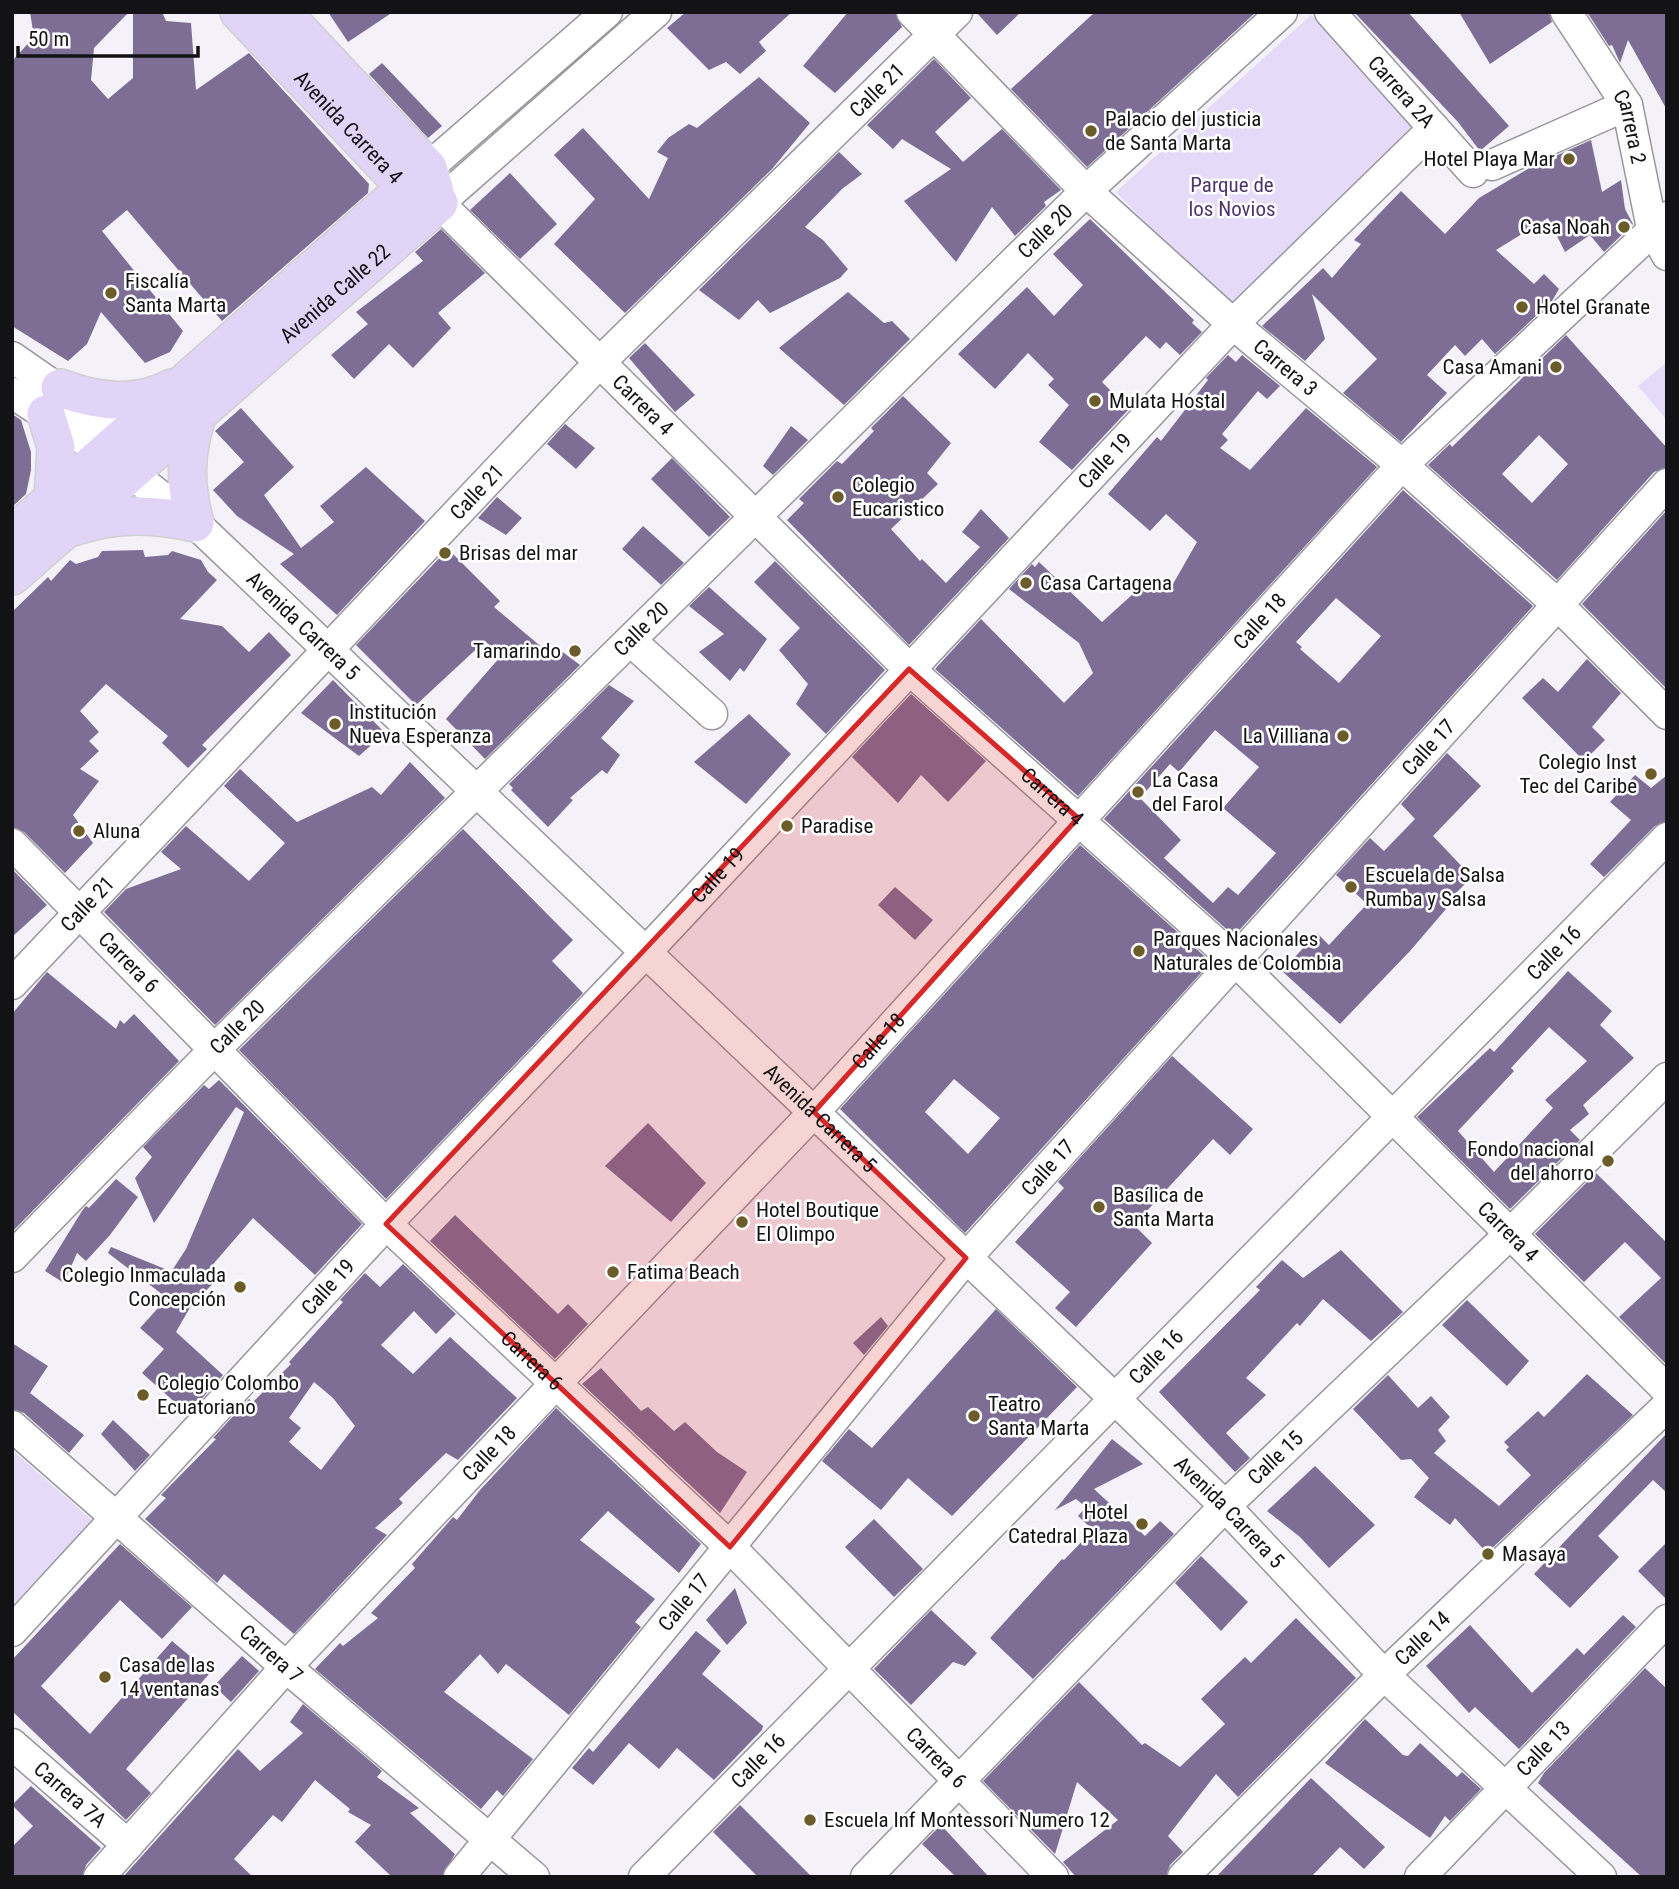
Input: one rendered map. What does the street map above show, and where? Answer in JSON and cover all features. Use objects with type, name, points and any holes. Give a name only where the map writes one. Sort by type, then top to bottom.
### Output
[{"type":"main road","name":"Avenida Carrera 4","points":[[239,12],[424,186]]},
{"type":"main road","name":"Avenida Carrera 4","points":[[282,12],[424,186]]},
{"type":"main road","name":"Avenida Calle 22","points":[[12,576],[60,514],[192,398],[424,186]]},
{"type":"main road","points":[[163,393],[192,398],[185,468],[187,496],[195,523],[163,515],[130,514],[97,519],[60,514],[53,401],[137,400],[163,393]]},
{"type":"main road","name":"Avenida Calle 22","points":[[12,534],[60,514]]},
{"type":"street","name":"Avenida Calle 22","points":[[424,186],[607,12]]},
{"type":"street","name":"Avenida Calle 22","points":[[424,186],[656,12]]},
{"type":"street","name":"Carrera 3","points":[[912,12],[1086,191],[1233,324],[1402,465],[1556,603],[1667,715]]},
{"type":"street","name":"Calle 21","points":[[12,984],[600,362],[957,12]]},
{"type":"street","name":"Calle 20","points":[[12,1256],[214,1050],[1086,191],[1282,12]]},
{"type":"street","name":"Carrera 2A","points":[[1331,12],[1434,128],[1483,168],[1627,105]]},
{"type":"street","name":"Carrera 2","points":[[1566,12],[1627,105],[1667,255]]},
{"type":"street","name":"Calle 19","points":[[12,1631],[386,1224],[646,952],[1233,324],[1434,128]]},
{"type":"street","name":"Carrera 4","points":[[424,186],[909,669],[1236,961],[1510,1234],[1665,1406]]},
{"type":"street","name":"Calle 18","points":[[99,1877],[286,1667],[814,1112],[1078,818],[1402,465],[1659,223]]},
{"type":"street","name":"Avenida Carrera 5","points":[[12,357],[53,401],[128,454],[195,523],[1116,1400],[1225,1506],[1384,1675],[1503,1789],[1601,1877]]},
{"type":"street","name":"Avenida Carrera 5","points":[[12,393],[53,401]]},
{"type":"street","name":"Calle 17","points":[[459,1877],[966,1258],[1556,603],[1667,484]]},
{"type":"street","points":[[631,641],[712,714]]},
{"type":"street","name":"Calle 16","points":[[644,1877],[1667,838]]},
{"type":"street","name":"Carrera 6","points":[[12,844],[386,1224],[730,1547],[1053,1877]]},
{"type":"street","name":"Calle 15","points":[[866,1877],[1225,1506],[1510,1234],[1667,1078]]},
{"type":"street","name":"Calle 14","points":[[1183,1877],[1384,1675],[1665,1406]]},
{"type":"street","name":"Carrera 7","points":[[12,1426],[286,1667],[534,1877]]},
{"type":"street","name":"Calle 13","points":[[1420,1877],[1667,1620]]},
{"type":"street","name":"Carrera 7A","points":[[12,1744],[128,1845]]},
{"type":"highlighted area","points":[[909,669],[1078,818],[814,1112],[966,1258],[730,1547],[386,1224]]},
{"type":"green space","name":"Parque de los Novios","points":[[1311,15],[1414,124],[1231,311],[1116,192]]},
{"type":"green space","points":[[1667,362],[1667,420],[1638,386]]},
{"type":"green space","points":[[12,1450],[93,1521],[12,1606]]},
{"type":"building","points":[[30,12],[129,12],[94,48],[91,80],[108,99],[133,78],[133,12],[162,12],[166,21],[191,23],[196,90],[249,53],[369,184],[368,193],[222,321],[127,210],[102,231],[183,331],[170,352],[145,363],[101,312],[87,344],[68,361],[12,326],[12,61],[34,37]]},
{"type":"building","points":[[328,12],[393,12],[348,42]]},
{"type":"building","points":[[686,12],[792,12],[759,42],[766,51],[740,74],[726,62],[709,70],[667,28]]},
{"type":"building","points":[[848,12],[895,12],[902,27],[835,93],[803,66]]},
{"type":"building","points":[[976,12],[1021,12],[997,35]]},
{"type":"building","name":"Palacio del justicia de Santa Marta","points":[[1095,12],[1256,12],[1087,167],[1011,89]]},
{"type":"building","points":[[1354,12],[1408,12],[1509,126],[1480,151],[1458,122]]},
{"type":"building","points":[[1459,12],[1549,12],[1552,22],[1490,64]]},
{"type":"building","points":[[1587,12],[1667,12],[1667,110],[1628,40],[1620,63],[1612,45],[1609,46]]},
{"type":"building","points":[[934,59],[971,98],[935,132],[963,162],[1002,129],[1061,190],[1044,202],[1046,206],[1015,236],[992,207],[956,262],[904,201],[951,169],[902,139],[893,149],[867,125]]},
{"type":"building","points":[[382,63],[442,126],[428,138],[369,74]]},
{"type":"building","points":[[759,77],[810,123],[772,169],[625,313],[554,244],[595,199],[554,155],[583,128],[649,199],[668,158],[657,152],[668,138],[689,124],[697,128]]},
{"type":"building","points":[[1591,140],[1602,192],[1621,180],[1625,209],[1633,224],[1604,252],[1590,235],[1565,252],[1548,218],[1496,250],[1534,284],[1544,274],[1559,289],[1552,301],[1495,354],[1482,339],[1465,356],[1455,345],[1427,375],[1447,393],[1401,442],[1343,393],[1377,359],[1312,294],[1325,339],[1305,361],[1262,326],[1323,268],[1332,278],[1361,244],[1354,240],[1401,191],[1445,234],[1479,198],[1531,167]]},
{"type":"building","points":[[839,152],[862,174],[842,189],[805,227],[823,240],[848,269],[840,278],[770,313],[758,300],[739,320],[699,290]]},
{"type":"building","points":[[510,173],[557,224],[520,259],[470,210]]},
{"type":"building","points":[[1090,219],[1194,320],[1192,323],[1202,332],[1180,355],[1166,342],[1160,349],[1146,336],[1102,382],[1129,409],[1072,470],[1039,442],[1069,405],[1048,385],[1054,379],[1028,353],[995,389],[958,354],[1027,287],[1054,316],[1083,285],[1053,254]]},
{"type":"building","points":[[441,229],[485,273],[438,313],[451,328],[413,368],[389,344],[354,379],[331,355],[368,324],[356,312],[423,261],[415,252]]},
{"type":"building","points":[[848,292],[884,323],[892,321],[910,339],[844,405],[779,348]]},
{"type":"building","points":[[1566,335],[1667,448],[1667,467],[1654,472],[1557,580],[1428,465],[1450,444],[1452,447]],"holes":[[[1539,435],[1568,464],[1532,503],[1502,474]]]},
{"type":"building","points":[[645,343],[695,395],[675,412],[629,358]]},
{"type":"building","points":[[1228,355],[1236,362],[1242,355],[1280,386],[1267,399],[1258,391],[1222,434],[1228,440],[1220,448],[1250,470],[1306,408],[1377,467],[1078,796],[935,669],[981,619],[1064,703],[1093,673],[1079,643],[1009,589],[1032,564],[1035,567],[1039,562],[1102,622],[1144,584],[1154,593],[1162,583],[1173,584],[1197,542],[1166,514],[1150,531],[1108,494],[1157,437],[1161,441],[1208,380],[1206,378]]},
{"type":"building","points":[[903,396],[951,443],[927,473],[938,484],[891,529],[920,561],[922,559],[946,583],[980,547],[962,532],[981,509],[1009,538],[909,645],[787,520],[804,503],[799,499],[837,461],[842,464],[874,431],[871,428]]},
{"type":"building","points":[[241,408],[294,467],[264,495],[301,548],[334,522],[320,506],[366,467],[425,521],[337,615],[280,564],[294,554],[237,516],[213,490],[244,462],[215,431]]},
{"type":"building","points":[[12,414],[21,420],[31,452],[31,470],[26,494],[12,507]]},
{"type":"building","points":[[565,424],[595,448],[576,469],[547,444]]},
{"type":"building","points":[[791,426],[808,440],[773,475],[763,466]]},
{"type":"building","points":[[672,458],[730,517],[709,537],[651,479]]},
{"type":"building","points":[[1403,490],[1533,606],[1234,936],[1104,819]],"holes":[[[1336,598],[1381,636],[1339,683],[1300,649],[1302,647],[1296,642]],[[1215,730],[1259,767],[1223,808],[1276,853],[1238,895],[1228,887],[1213,903],[1164,858],[1181,840],[1140,798],[1170,764],[1179,772]]]},
{"type":"building","points":[[497,497],[522,518],[506,535],[478,518]]},
{"type":"building","points":[[1667,510],[1667,689],[1582,604]]},
{"type":"building","points":[[643,526],[684,563],[661,585],[622,549]]},
{"type":"building","points":[[448,549],[500,601],[494,607],[551,655],[560,650],[580,665],[485,759],[446,719],[501,656],[485,641],[416,705],[356,645]]},
{"type":"building","points":[[143,550],[145,557],[168,555],[172,551],[201,560],[217,580],[180,619],[222,626],[249,652],[269,632],[291,655],[202,745],[207,749],[188,768],[162,743],[168,736],[106,684],[80,711],[99,732],[89,741],[99,751],[80,769],[99,781],[73,815],[93,843],[65,873],[24,832],[12,827],[12,612],[48,577],[51,581],[70,560],[76,564],[98,557],[102,551]]},
{"type":"building","points":[[775,561],[885,670],[826,734],[796,704],[808,684],[779,650],[800,628],[754,582]]},
{"type":"building","points":[[709,587],[767,639],[744,672],[740,668],[730,681],[699,652],[724,634],[689,606]]},
{"type":"building","points":[[1587,659],[1621,693],[1592,727],[1605,740],[1584,761],[1522,698],[1543,678],[1558,692]]},
{"type":"building","points":[[333,680],[385,733],[359,756],[301,713]]},
{"type":"building","points":[[609,685],[634,701],[601,738],[620,755],[607,774],[602,770],[570,798],[573,800],[548,827],[511,790],[513,788],[509,784]]},
{"type":"building","points":[[911,694],[986,761],[948,802],[921,775],[898,803],[852,757]]},
{"type":"building","points":[[749,714],[791,754],[746,804],[694,762]]},
{"type":"building","points":[[1447,753],[1481,786],[1433,836],[1472,877],[1443,906],[1446,909],[1410,951],[1340,1024],[1282,971],[1317,933],[1329,945],[1367,904],[1336,875],[1370,838],[1384,851],[1415,819],[1401,804]]},
{"type":"building","points":[[410,762],[445,798],[215,1025],[104,912],[126,889],[181,869],[161,852],[186,826],[249,881],[285,843],[224,786],[240,769],[297,822],[372,787],[381,795]]},
{"type":"building","points":[[1635,775],[1651,788],[1667,775],[1667,821],[1655,826],[1604,877],[1590,864],[1631,820],[1610,802]]},
{"type":"building","points":[[463,829],[573,940],[552,961],[583,993],[386,1199],[239,1050]]},
{"type":"building","points":[[1080,845],[1211,962],[965,1233],[840,1109]],"holes":[[[954,1079],[1000,1118],[968,1154],[925,1112]]]},
{"type":"building","points":[[12,869],[47,905],[12,937]]},
{"type":"building","points":[[895,887],[933,920],[915,940],[878,905]]},
{"type":"building","points":[[1568,971],[1612,1011],[1600,1025],[1634,1058],[1583,1105],[1589,1114],[1570,1130],[1580,1140],[1510,1209],[1417,1117],[1490,1048],[1494,1052]],"holes":[[[1549,1027],[1587,1061],[1545,1100],[1553,1108],[1494,1172],[1458,1131],[1514,1071],[1511,1068]]]},
{"type":"building","points":[[47,972],[116,1029],[120,1020],[124,1024],[134,1014],[179,1061],[12,1232],[12,1014]]},
{"type":"building","name":"Basílica de Santa Marta","points":[[1172,1056],[1253,1129],[1230,1155],[1213,1139],[1134,1225],[1152,1243],[1076,1327],[1055,1308],[1070,1292],[1015,1242],[1064,1188],[1058,1182]]},
{"type":"building","points":[[219,1080],[362,1224],[315,1275],[253,1218],[209,1269],[221,1276],[192,1304],[176,1332],[223,1375],[188,1414],[142,1373],[164,1349],[140,1328],[167,1298],[108,1253],[111,1247],[175,1273],[173,1269],[186,1249],[244,1112],[236,1107],[154,1223],[135,1178],[152,1157],[143,1147],[204,1085],[209,1089]]},
{"type":"building","points":[[648,1123],[706,1183],[671,1222],[605,1166]]},
{"type":"building","points":[[1596,1173],[1667,1243],[1667,1365],[1619,1317],[1661,1278],[1625,1242],[1584,1282],[1535,1234]]},
{"type":"building","points":[[116,1179],[138,1197],[110,1235],[86,1261],[77,1253],[64,1283],[45,1271],[82,1211],[86,1206],[89,1208]]},
{"type":"building","points":[[455,1215],[558,1314],[568,1304],[588,1324],[555,1359],[430,1241]]},
{"type":"building","points":[[1341,1250],[1403,1312],[1371,1341],[1323,1299],[1300,1326],[1297,1323],[1246,1378],[1266,1395],[1226,1433],[1250,1458],[1235,1472],[1159,1392],[1260,1290],[1256,1287],[1282,1260],[1303,1278]]},
{"type":"building","points":[[403,1264],[456,1314],[436,1334],[414,1311],[381,1345],[413,1374],[450,1337],[517,1398],[458,1460],[446,1453],[399,1499],[403,1503],[375,1528],[387,1535],[294,1634],[224,1574],[217,1583],[145,1519],[166,1498],[161,1495],[216,1439],[213,1438],[249,1399],[253,1402],[291,1364],[289,1362],[343,1302],[340,1300],[365,1273],[380,1287]],"holes":[[[314,1382],[333,1398],[355,1426],[321,1470],[289,1442],[301,1428],[289,1418]]]},
{"type":"building","points":[[1467,1300],[1529,1361],[1507,1386],[1442,1325]]},
{"type":"building","name":"Teatro Santa Marta","points":[[996,1309],[1077,1387],[952,1516],[908,1478],[881,1510],[822,1461],[849,1429],[872,1448]]},
{"type":"building","points":[[881,1317],[888,1326],[864,1355],[853,1343]]},
{"type":"building","points":[[12,1343],[48,1366],[30,1393],[84,1435],[69,1453],[24,1413],[12,1409]]},
{"type":"building","points":[[601,1368],[641,1411],[648,1407],[674,1431],[685,1422],[717,1452],[747,1472],[720,1513],[582,1384]]},
{"type":"building","points":[[1587,1374],[1633,1415],[1487,1553],[1455,1518],[1450,1525],[1414,1497],[1429,1478],[1411,1459],[1401,1460],[1353,1409],[1388,1375],[1418,1408],[1431,1396],[1450,1417],[1438,1430],[1446,1441],[1434,1453],[1499,1506],[1531,1475],[1506,1450],[1509,1447],[1504,1442],[1538,1411],[1544,1417]]},
{"type":"building","points":[[556,1408],[701,1544],[679,1573],[608,1511],[580,1540],[655,1599],[635,1622],[641,1627],[569,1715],[506,1664],[498,1674],[480,1654],[444,1692],[533,1759],[503,1796],[497,1790],[481,1809],[315,1669],[340,1643],[343,1646],[378,1618],[371,1613],[415,1568],[412,1564],[453,1517],[457,1520],[480,1490]]},
{"type":"building","points":[[113,1420],[150,1455],[135,1471],[101,1434]]},
{"type":"building","points":[[1667,1433],[1667,1493],[1653,1480],[1598,1536],[1619,1557],[1570,1608],[1534,1574]]},
{"type":"building","points":[[1112,1439],[1143,1464],[1094,1489],[1145,1536],[1160,1521],[1174,1534],[1033,1679],[990,1638],[1062,1559],[1093,1530],[1078,1516],[1086,1507],[1076,1499],[1055,1510]]},
{"type":"building","points":[[1315,1466],[1375,1525],[1329,1568],[1300,1537],[1267,1511]]},
{"type":"building","points":[[874,1519],[923,1569],[894,1597],[845,1547]]},
{"type":"building","points":[[1667,1542],[1667,1600],[1638,1571]]},
{"type":"building","points":[[120,1544],[192,1607],[162,1639],[120,1600],[41,1686],[90,1734],[172,1641],[210,1673],[126,1769],[151,1793],[126,1820],[12,1711],[12,1660]]},
{"type":"building","points":[[1201,1556],[1248,1602],[1221,1631],[1175,1583]]},
{"type":"building","points":[[735,1588],[747,1623],[727,1645],[706,1620]]},
{"type":"building","points":[[931,1610],[977,1653],[965,1666],[953,1662],[911,1705],[874,1669]]},
{"type":"building","points":[[1623,1615],[1636,1627],[1519,1749],[1475,1707],[1469,1713],[1426,1666],[1470,1625],[1532,1693],[1577,1648],[1584,1655]]},
{"type":"building","points":[[1296,1618],[1356,1678],[1238,1797],[1216,1774],[1168,1836],[1183,1852],[1170,1865],[1166,1877],[1076,1877],[1063,1862],[1118,1820],[1077,1782],[1055,1854],[983,1781],[1079,1682],[1142,1745],[1145,1743],[1180,1767],[1225,1724],[1201,1699],[1245,1657],[1251,1663]]},
{"type":"building","points":[[696,1631],[721,1651],[702,1674],[763,1726],[762,1730],[714,1780],[677,1748],[659,1769],[629,1743],[593,1785],[572,1768],[589,1748],[593,1752]]},
{"type":"building","points":[[242,1656],[259,1671],[231,1702],[214,1686]]},
{"type":"building","points":[[1645,1668],[1667,1689],[1667,1877],[1642,1877],[1538,1783],[1544,1773]]},
{"type":"building","points":[[303,1704],[382,1771],[377,1777],[419,1808],[410,1813],[455,1854],[442,1877],[392,1877],[355,1842],[371,1825],[348,1812],[350,1809],[315,1780],[282,1822],[273,1815],[234,1859],[253,1877],[123,1877],[238,1749],[260,1771],[303,1733],[290,1722]]},
{"type":"building","points":[[1365,1719],[1403,1755],[1408,1756],[1420,1743],[1457,1777],[1462,1772],[1481,1789],[1450,1821],[1445,1816],[1430,1838],[1325,1763]]},
{"type":"building","points":[[1311,1778],[1385,1847],[1364,1869],[1340,1847],[1311,1877],[1216,1877]]},
{"type":"building","points":[[31,1786],[101,1848],[86,1865],[82,1877],[12,1877],[12,1847],[33,1826],[12,1805]]},
{"type":"building","points":[[740,1805],[812,1877],[758,1877],[713,1832]]},
{"type":"building","points":[[941,1825],[989,1877],[956,1877],[922,1844]]},
{"type":"place","name":"Palacio del justicia de Santa Marta","points":[[1091,131]]},
{"type":"place","name":"Hotel Playa Mar","points":[[1569,159]]},
{"type":"place","name":"Casa Noah","points":[[1624,227]]},
{"type":"place","name":"Fiscalía Santa Marta","points":[[111,293]]},
{"type":"place","name":"Hotel Granate","points":[[1522,307]]},
{"type":"place","name":"Casa Amani","points":[[1556,367]]},
{"type":"place","name":"Mulata Hostal","points":[[1095,401]]},
{"type":"place","name":"Colegio Eucaristico","points":[[838,497]]},
{"type":"place","name":"Brisas del mar","points":[[445,553]]},
{"type":"place","name":"Casa Cartagena","points":[[1026,583]]},
{"type":"place","name":"Tamarindo","points":[[575,651]]},
{"type":"place","name":"Institución Nueva Esperanza","points":[[335,724]]},
{"type":"place","name":"La Villiana","points":[[1343,736]]},
{"type":"place","name":"Colegio Inst Tec del Caribe","points":[[1651,774]]},
{"type":"place","name":"La Casa del Farol","points":[[1138,792]]},
{"type":"place","name":"Paradise","points":[[787,826]]},
{"type":"place","name":"Aluna","points":[[79,831]]},
{"type":"place","name":"Escuela de Salsa Rumba y Salsa","points":[[1351,887]]},
{"type":"place","name":"Parques Nacionales Naturales de Colombia","points":[[1139,951]]},
{"type":"place","name":"Fondo nacional del ahorro","points":[[1608,1161]]},
{"type":"place","name":"Basílica de Santa Marta","points":[[1099,1207]]},
{"type":"place","name":"Hotel Boutique El Olimpo","points":[[742,1222]]},
{"type":"place","name":"Fatima Beach","points":[[613,1272]]},
{"type":"place","name":"Colegio Inmaculada Concepción","points":[[240,1287]]},
{"type":"place","name":"Colegio Colombo Ecuatoriano","points":[[143,1395]]},
{"type":"place","name":"Teatro Santa Marta","points":[[974,1416]]},
{"type":"place","name":"Hotel Catedral Plaza","points":[[1142,1524]]},
{"type":"place","name":"Masaya","points":[[1488,1554]]},
{"type":"place","name":"Casa de las 14 ventanas","points":[[105,1677]]},
{"type":"place","name":"Escuela Inf Montessori Numero 12","points":[[810,1820]]}]
